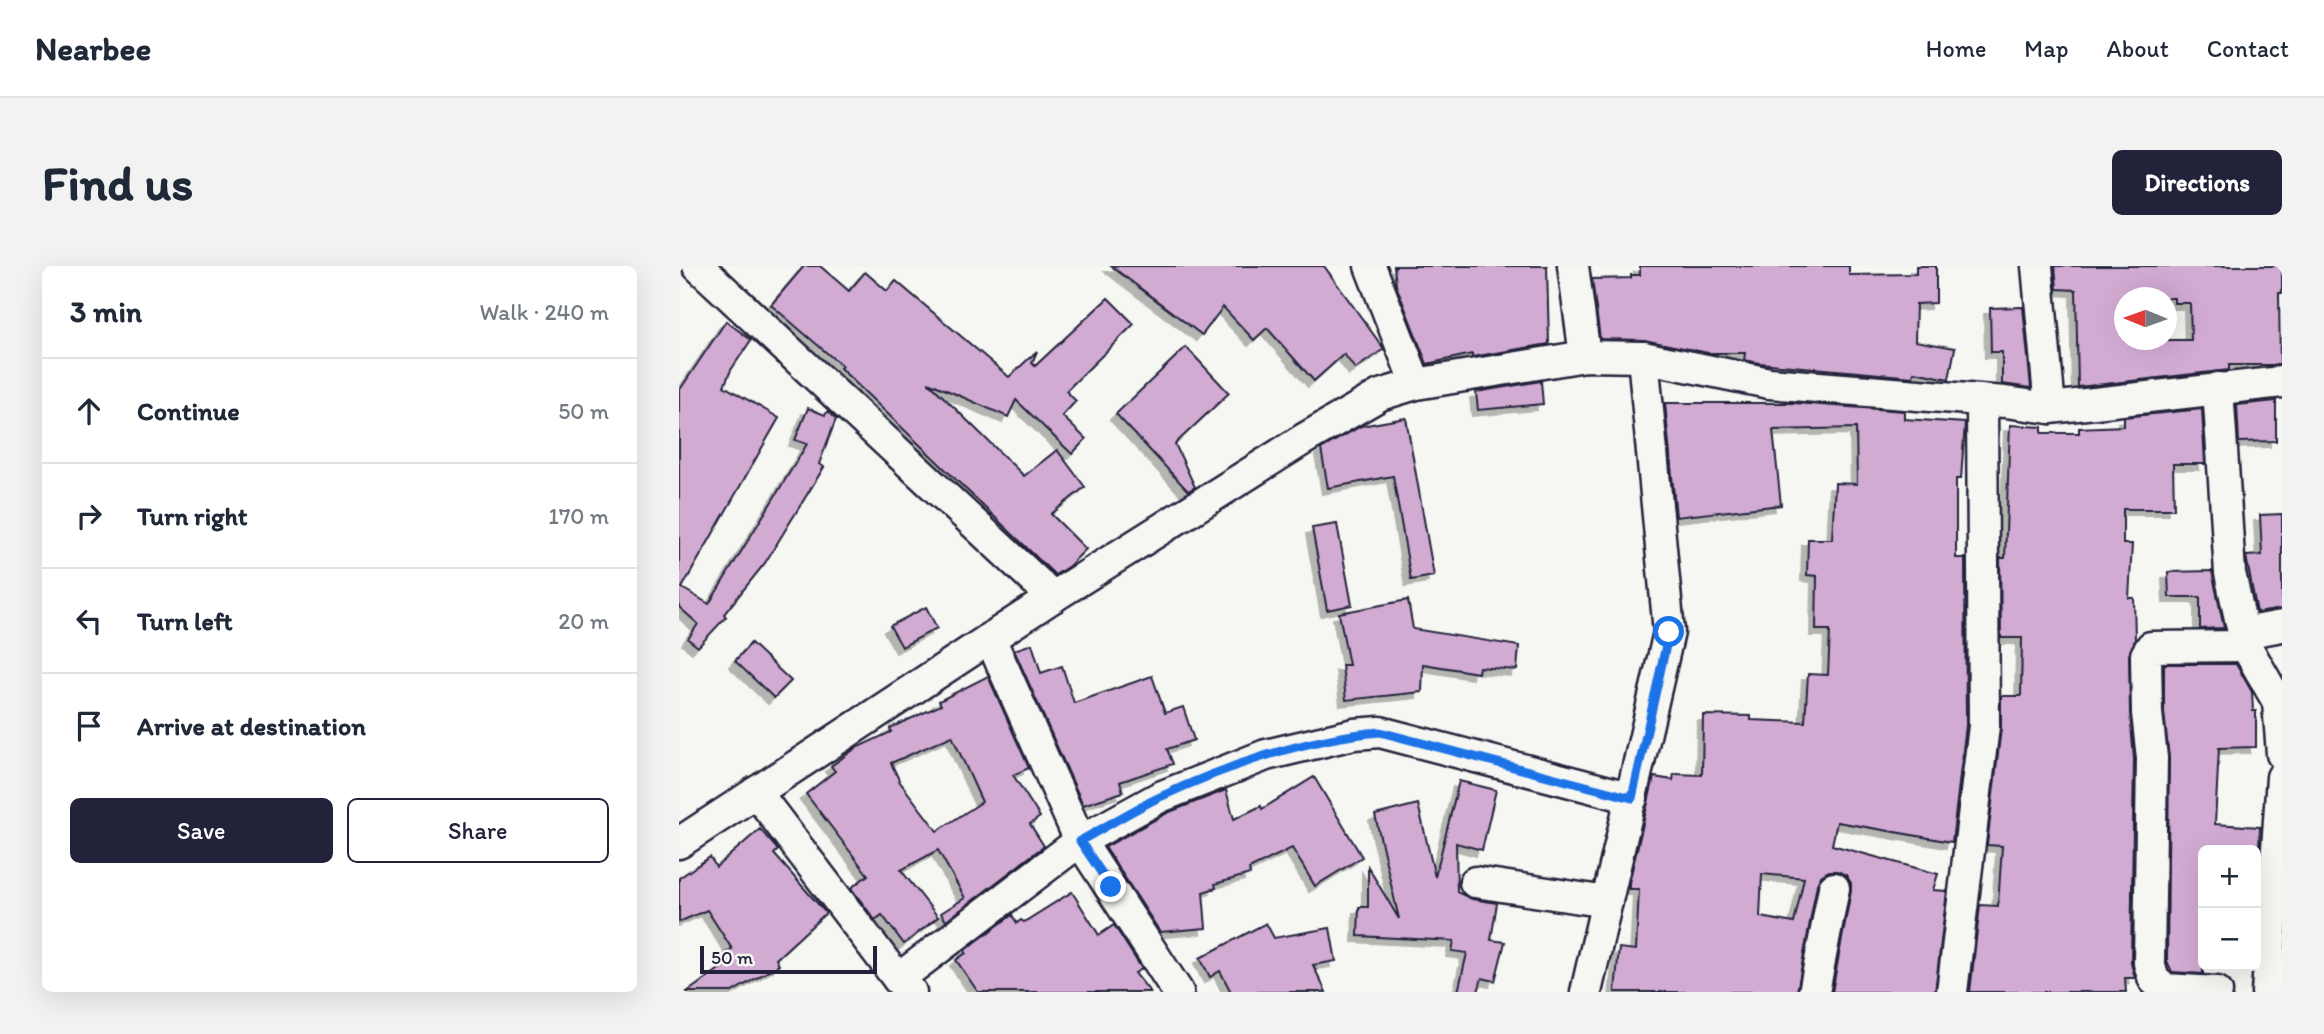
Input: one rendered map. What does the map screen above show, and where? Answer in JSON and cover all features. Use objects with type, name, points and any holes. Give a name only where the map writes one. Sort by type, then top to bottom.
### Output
[{"type":"street","points":[[698,266],[1053,597]]},
{"type":"street","points":[[1370,266],[1416,384]]},
{"type":"street","points":[[1573,266],[1584,356]]},
{"type":"street","points":[[2037,266],[2050,408]]},
{"type":"street","points":[[679,843],[1053,597],[1304,439],[1380,395],[1416,384],[1584,356],[1643,357],[1769,383],[2050,408],[2282,382]]},
{"type":"street","points":[[1586,992],[1669,632],[1643,357]]},
{"type":"street","points":[[2218,388],[2230,573],[2245,640],[2278,702],[2282,754]]},
{"type":"street","points":[[1952,992],[1984,726],[1982,401]]},
{"type":"street","points":[[2217,992],[2165,989],[2154,980],[2149,963],[2152,758],[2147,713],[2146,655],[2151,646],[2245,640],[2282,626]]},
{"type":"street","points":[[990,638],[1080,841],[1178,992]]},
{"type":"street","points":[[756,792],[904,985],[1080,841],[1160,797],[1266,755],[1354,734],[1380,732],[1632,798]]},
{"type":"street","points":[[2267,992],[2282,777]]},
{"type":"street","points":[[1475,882],[1607,902]]},
{"type":"street","points":[[1814,992],[1834,888]]},
{"type":"building","points":[[804,266],[820,266],[849,291],[865,272],[887,291],[896,281],[1009,377],[1037,351],[1032,363],[1035,366],[1108,298],[1134,324],[1066,391],[1076,401],[1062,416],[1086,439],[1072,454],[1016,400],[1008,417],[928,382],[1024,476],[1057,450],[1085,487],[1051,514],[1086,549],[1069,566],[1055,575],[840,368],[842,366],[771,305]]},
{"type":"building","points":[[1111,266],[1324,266],[1384,349],[1355,369],[1344,354],[1314,381],[1267,328],[1254,340],[1223,307],[1202,335]]},
{"type":"building","points":[[1394,266],[1547,266],[1549,344],[1472,357],[1472,354],[1427,364],[1396,285]]},
{"type":"building","points":[[1640,266],[1849,266],[1849,275],[1916,274],[1916,266],[1936,266],[1936,303],[1916,304],[1915,341],[1955,348],[1949,379],[1914,372],[1913,377],[1759,363],[1744,360],[1745,353],[1708,353],[1644,340],[1600,339],[1592,279],[1631,278],[1631,275],[1640,275]]},
{"type":"building","points":[[2055,266],[2282,266],[2282,293],[2279,293],[2280,365],[2229,365],[2229,370],[2078,387],[2076,290],[2057,289]]},
{"type":"building","points":[[2023,307],[2031,388],[2002,384],[2002,352],[1991,352],[1990,308]]},
{"type":"building","points":[[726,321],[751,340],[724,386],[779,418],[682,588],[709,604],[807,444],[795,440],[808,408],[825,415],[828,411],[836,419],[819,464],[824,467],[765,563],[724,614],[726,617],[698,647],[688,639],[698,624],[679,607],[679,391]]},
{"type":"building","points":[[1186,347],[1229,393],[1175,444],[1195,487],[1188,491],[1116,414]]},
{"type":"building","points":[[1541,381],[1543,404],[1478,410],[1476,392]]},
{"type":"building","points":[[2276,401],[2276,441],[2239,442],[2237,405]]},
{"type":"building","points":[[1665,403],[1794,403],[1904,411],[1904,419],[1965,423],[1961,479],[1956,479],[1956,558],[1965,558],[1966,725],[1952,842],[1837,822],[1832,845],[1938,874],[1933,890],[1947,891],[1935,992],[1832,992],[1851,883],[1846,875],[1829,871],[1821,876],[1817,884],[1797,992],[1615,992],[1619,948],[1636,950],[1639,889],[1629,889],[1629,883],[1654,777],[1673,780],[1674,774],[1702,775],[1703,715],[1751,716],[1751,720],[1805,722],[1808,674],[1828,675],[1830,630],[1816,630],[1817,576],[1807,575],[1808,539],[1832,539],[1835,483],[1857,484],[1856,428],[1773,430],[1781,505],[1676,517]],"holes":[[[1762,874],[1804,878],[1794,923],[1760,917]]]},
{"type":"building","points":[[2202,409],[2205,464],[2173,464],[2174,509],[2123,509],[2123,544],[2132,544],[2129,598],[2134,598],[2135,640],[2129,655],[2134,759],[2131,963],[2135,978],[2125,978],[2126,992],[1970,992],[1980,905],[1998,906],[2002,846],[1987,845],[2001,728],[2001,696],[2021,696],[2022,638],[2001,638],[2000,558],[2005,558],[2010,425],[2042,427],[2042,433],[2079,433],[2079,428],[2124,426],[2124,417]]},
{"type":"building","points":[[1406,418],[1434,576],[1411,580],[1393,476],[1328,488],[1321,449],[1361,426]]},
{"type":"building","points":[[2282,514],[2282,609],[2257,613],[2246,556],[2262,555],[2260,515]]},
{"type":"building","points":[[1337,524],[1352,605],[1327,610],[1312,528]]},
{"type":"building","points":[[2212,571],[2224,628],[2200,629],[2200,597],[2169,597],[2168,572]]},
{"type":"building","points":[[1408,600],[1413,629],[1519,646],[1517,670],[1479,667],[1478,673],[1423,664],[1422,692],[1346,700],[1342,665],[1349,665],[1339,613]]},
{"type":"building","points":[[926,607],[937,628],[902,647],[890,626]]},
{"type":"building","points":[[751,643],[791,681],[774,698],[735,661]]},
{"type":"building","points":[[1032,644],[1041,673],[1062,666],[1074,703],[1152,676],[1165,713],[1183,707],[1194,740],[1167,749],[1173,764],[1120,782],[1123,792],[1083,805],[1014,650]]},
{"type":"building","points":[[2164,664],[2236,664],[2252,692],[2253,711],[2256,711],[2256,747],[2219,748],[2215,824],[2260,827],[2259,845],[2198,845],[2198,971],[2203,971],[2203,974],[2172,972],[2167,961],[2169,758],[2164,712]]},
{"type":"building","points":[[988,676],[1029,768],[1013,775],[1040,817],[1030,824],[1044,846],[946,921],[941,913],[965,898],[938,850],[901,870],[938,917],[904,944],[882,915],[875,920],[851,888],[868,875],[806,794],[835,771],[831,766],[856,748],[891,732],[890,728],[941,705],[939,701]],"holes":[[[952,736],[982,802],[937,831],[900,782],[891,763]]]},
{"type":"building","points":[[1314,777],[1362,857],[1315,886],[1292,848],[1249,869],[1250,874],[1215,884],[1216,888],[1203,892],[1206,928],[1160,932],[1105,847],[1167,813],[1226,790],[1234,819],[1261,806],[1262,809]]},
{"type":"building","points":[[1459,781],[1496,790],[1482,850],[1456,843],[1457,892],[1472,899],[1497,903],[1491,940],[1505,942],[1495,981],[1482,978],[1478,992],[1458,992],[1467,953],[1452,951],[1454,941],[1358,936],[1359,907],[1368,907],[1368,867],[1399,919],[1375,815],[1418,804],[1435,877]]},
{"type":"building","points":[[760,829],[778,850],[774,854],[826,913],[776,959],[779,965],[732,992],[687,992],[725,965],[720,956],[732,949],[707,910],[679,922],[679,878],[710,857],[716,867]]},
{"type":"building","points":[[1072,892],[1099,935],[1114,925],[1142,969],[1135,973],[1150,992],[978,992],[956,960],[966,953],[965,950],[1012,915],[1017,923],[1021,920],[1024,922]]},
{"type":"building","points":[[1266,923],[1274,938],[1330,928],[1336,961],[1313,965],[1326,992],[1231,992],[1220,971],[1210,977],[1200,958]]},
{"type":"route","points":[[1111,887],[1080,841],[1160,797],[1266,755],[1354,734],[1380,732],[1632,798],[1669,632]]}]
